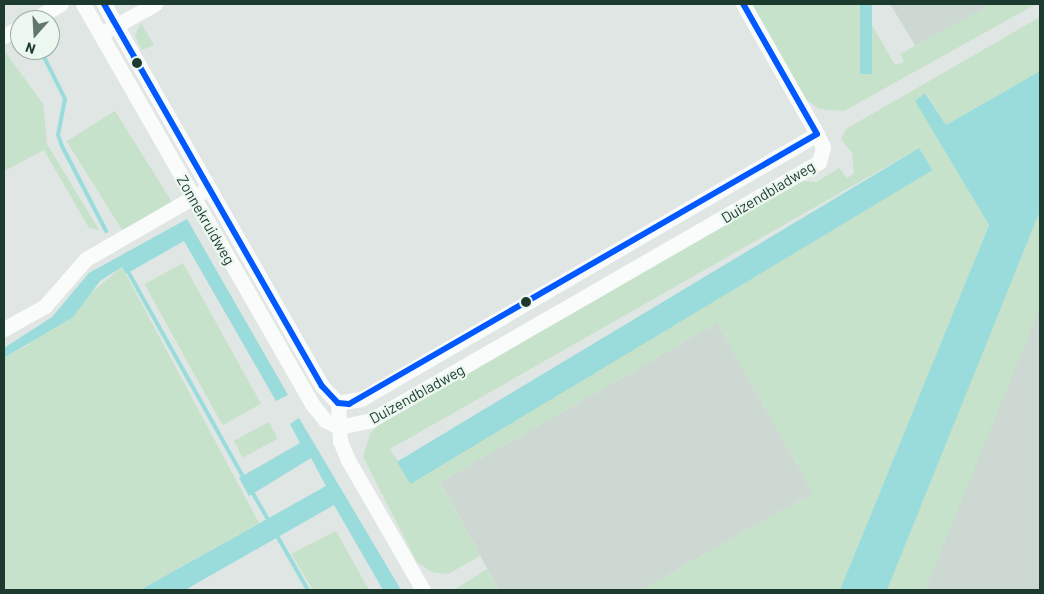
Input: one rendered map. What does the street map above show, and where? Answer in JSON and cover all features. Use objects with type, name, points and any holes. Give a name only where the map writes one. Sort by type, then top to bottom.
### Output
[{"type":"street","name":"Zonnekruidweg","points":[[83,4],[312,404],[325,420],[339,427]]},
{"type":"street","name":"Zonnekruidweg","points":[[104,4],[322,386],[338,402]]},
{"type":"street","points":[[100,34],[155,4]]},
{"type":"street","points":[[743,4],[817,134]]},
{"type":"street","name":"Duizendbladweg","points":[[338,402],[361,399],[817,134],[823,147],[819,162],[805,173],[371,420],[339,427]]},
{"type":"street","points":[[4,330],[45,306],[86,259],[210,188]]},
{"type":"street","points":[[338,402],[339,427],[348,460],[423,590]]},
{"type":"shaded area","points":[[890,4],[991,4],[916,47]]},
{"type":"shaded area","points":[[1040,211],[1040,590],[887,590]]},
{"type":"shaded area","points":[[717,323],[813,493],[641,590],[499,590],[440,482]]},
{"type":"green space","points":[[751,4],[860,4],[895,65],[904,62],[900,54],[991,4],[1036,4],[844,111],[820,109],[806,100]]},
{"type":"green space","points":[[1040,17],[1040,71],[946,125],[926,93],[916,101],[989,225],[840,590],[641,590],[813,493],[717,323],[440,482],[480,556],[448,574],[432,572],[417,562],[363,457],[370,434],[381,421],[802,181],[816,182],[839,168],[847,178],[854,174],[852,153],[841,139],[846,129]],"holes":[[[919,148],[932,170],[404,470],[390,449]]]},
{"type":"green space","points":[[141,23],[154,45],[142,50],[135,36]]},
{"type":"green space","points":[[4,50],[43,104],[47,144],[99,230],[89,228],[44,150],[4,171]]},
{"type":"green space","points":[[115,111],[178,212],[130,242],[67,141]]},
{"type":"green space","points":[[1040,211],[1040,308],[925,590],[887,590]]},
{"type":"green space","points":[[183,263],[261,404],[223,425],[145,284]]},
{"type":"green space","points":[[122,267],[259,523],[140,590],[4,590],[4,358],[28,345]]},
{"type":"green space","points":[[269,422],[278,439],[243,458],[234,441]]},
{"type":"green space","points":[[336,531],[369,590],[313,590],[291,554]]},
{"type":"green space","points":[[487,569],[499,590],[456,590],[457,588]]},
{"type":"water","points":[[860,4],[872,4],[872,74],[860,74]]},
{"type":"water","points":[[1040,71],[1040,211],[887,590],[840,590],[989,225],[915,101],[925,93],[946,125]]},
{"type":"water","points":[[919,148],[932,170],[410,484],[397,462]]},
{"type":"water","points":[[187,219],[288,395],[276,401],[184,241],[126,274],[122,267],[100,281],[73,317],[4,358],[4,348],[52,317],[89,273]]},
{"type":"water","points":[[299,418],[401,590],[383,590],[334,505],[185,590],[140,590],[326,486],[311,458],[249,496],[239,478],[300,443],[290,424]]},
{"type":"waterway","points":[[46,60],[65,99],[58,135],[106,231]]},
{"type":"waterway","points":[[126,268],[245,480]]},
{"type":"waterway","points":[[251,490],[269,521]]},
{"type":"waterway","points":[[276,534],[308,590]]},
{"type":"transit line","points":[[104,4],[322,386],[338,403],[349,404],[817,134],[743,4]]}]
